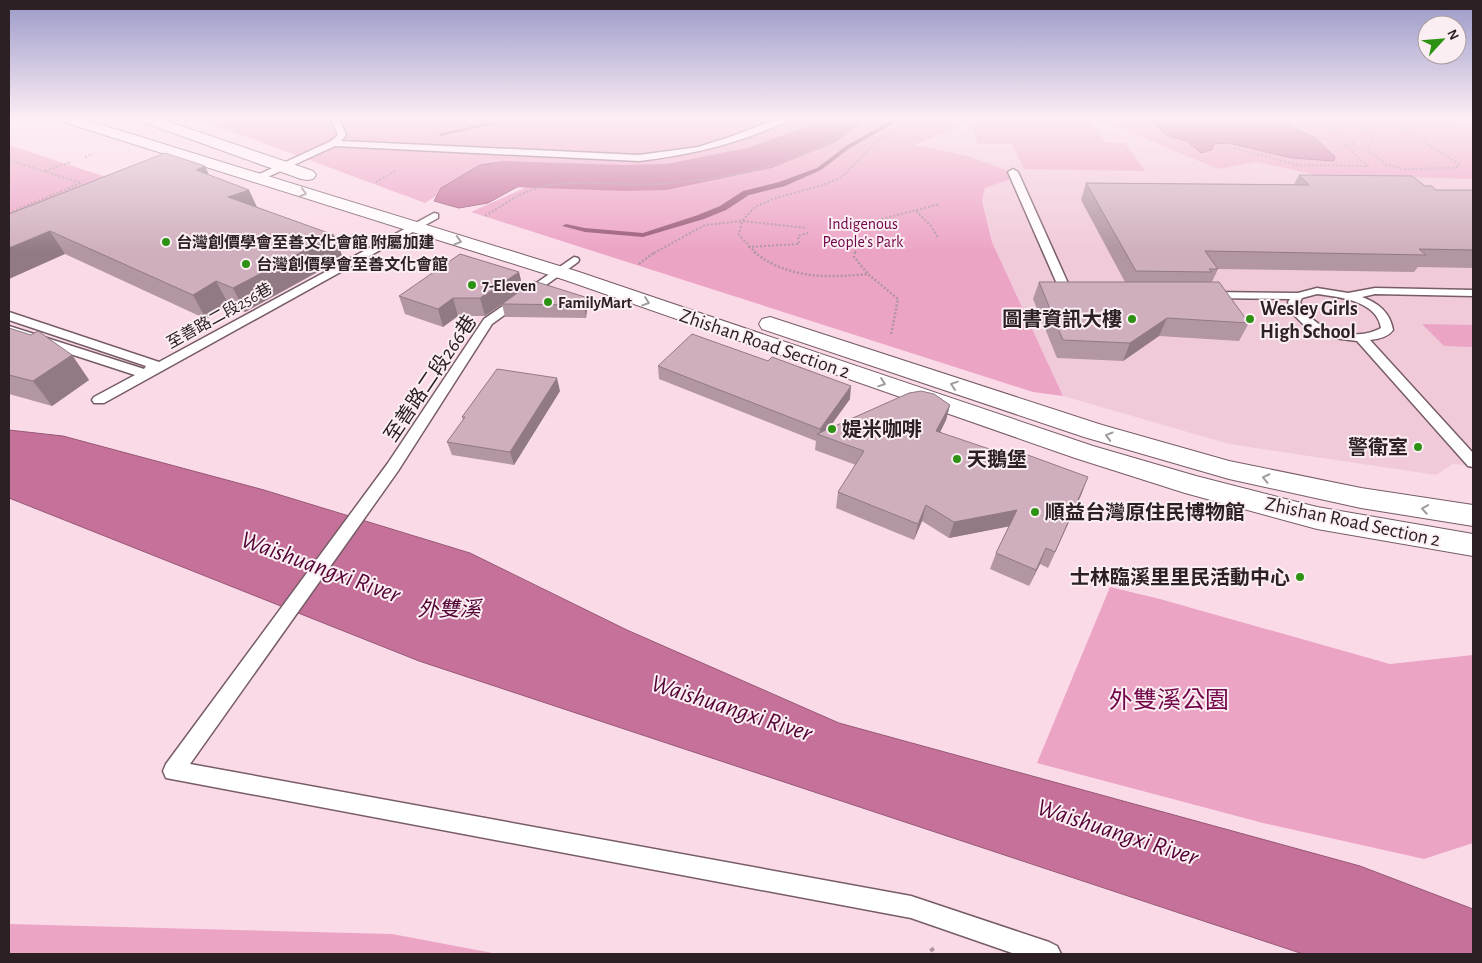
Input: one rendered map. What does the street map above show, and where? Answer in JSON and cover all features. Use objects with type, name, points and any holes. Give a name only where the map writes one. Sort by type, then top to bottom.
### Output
[{"type":"street","name":"Zhishan Road Section 2","points":[[203,162],[412,228],[565,266],[1083,428],[1229,470],[1352,496],[1473,516]]},
{"type":"street","name":"Zhishan Road Section 2","points":[[267,162],[434,216],[565,266],[1084,452],[1195,486],[1317,518],[1473,545]]},
{"type":"lane","points":[[256,179],[292,162]]},
{"type":"lane","points":[[1012,172],[1067,293],[1086,293]]},
{"type":"lane","name":"至善路二段256巷","points":[[99,400],[434,216]]},
{"type":"lane","name":"至善路二段266巷","points":[[565,266],[488,322],[393,467],[174,771],[912,906],[1049,954]]},
{"type":"lane","points":[[1202,295],[1298,296],[1318,291],[1349,296],[1374,308],[1383,315],[1387,323],[1387,330],[1381,335],[1362,339],[1342,336],[1312,324],[1301,317],[1295,309],[1294,302],[1298,296]]},
{"type":"lane","points":[[1349,296],[1375,291],[1473,292]]},
{"type":"lane","points":[[9,316],[154,364],[147,374],[9,330]]},
{"type":"lane","points":[[1362,339],[1473,462]]},
{"type":"path","points":[[9,213],[81,183],[15,162]]},
{"type":"path","points":[[45,171],[71,162]]},
{"type":"path","points":[[857,162],[842,177],[823,185],[773,199],[755,207],[742,221],[739,235],[747,247],[768,263],[796,275],[833,278],[868,274]]},
{"type":"path","points":[[1286,162],[1298,165],[1368,166],[1363,162]]},
{"type":"path","points":[[1383,162],[1403,168],[1456,168],[1459,164],[1456,162]]},
{"type":"path","points":[[870,222],[940,204]]},
{"type":"path","points":[[916,210],[932,227],[938,238]]},
{"type":"path","points":[[639,264],[661,248],[705,225],[742,221],[807,228]]},
{"type":"path","points":[[747,247],[799,244],[798,236],[808,233]]},
{"type":"path","points":[[856,248],[854,257],[868,274],[898,299],[889,343]]},
{"type":"shaded area","name":"Wesley Girls High School","points":[[958,162],[1201,162],[1218,169],[1256,162],[1316,175],[1473,179],[1473,466],[1453,464],[1436,475],[1229,444],[1063,396],[992,242],[982,201],[985,188],[1008,180]]},
{"type":"green space","points":[[9,162],[60,162],[124,183],[9,232]]},
{"type":"green space","points":[[314,162],[717,162],[666,171],[575,171],[480,167],[425,203]]},
{"type":"green space","name":"Indigenous People's Park","points":[[771,162],[984,162],[1003,169],[1012,175],[1008,180],[985,188],[982,201],[992,242],[1063,396],[1033,392],[471,212],[536,183],[653,182],[730,174]]},
{"type":"green space","name":"Indigenous People's Park","points":[[1021,162],[1139,162],[1145,171],[1024,169]]},
{"type":"green space","points":[[1201,162],[1473,162],[1473,179],[1316,175],[1256,162],[1218,169]]},
{"type":"green space","points":[[1422,324],[1473,325],[1473,347],[1444,346]]},
{"type":"green space","name":"外雙溪公園","points":[[1110,587],[1160,599],[1390,664],[1473,655],[1473,843],[1424,859],[1263,823],[1037,763]]},
{"type":"green space","points":[[9,924],[392,934],[498,954],[9,954]]},
{"type":"water","points":[[502,162],[561,171],[563,175],[560,178],[526,182],[488,203],[459,208],[434,201],[441,188],[480,165]]},
{"type":"water","name":"外雙溪","points":[[9,430],[63,436],[264,490],[470,553],[627,630],[839,723],[1360,866],[1473,909],[1473,954],[1303,954],[419,661],[9,498]]},
{"type":"building","points":[[142,162],[193,162],[205,166],[196,170],[249,190],[228,197],[334,235],[233,288],[216,281],[193,295],[50,231],[9,248],[9,214]]},
{"type":"building","points":[[1299,175],[1412,176],[1425,186],[1432,186],[1436,190],[1473,190],[1473,250],[1419,249],[1426,255],[1205,251],[1218,269],[1209,269],[1212,272],[1136,271],[1086,183],[1309,185]]},
{"type":"building","points":[[460,254],[519,272],[480,298],[453,298],[438,309],[399,296]]},
{"type":"building","points":[[534,281],[585,297],[584,305],[502,304]]},
{"type":"building","points":[[1039,282],[1219,282],[1249,323],[1167,318],[1130,343],[1063,340]]},
{"type":"building","points":[[9,328],[31,335],[38,331],[72,355],[33,381],[9,375]]},
{"type":"building","points":[[692,334],[768,361],[772,357],[851,386],[820,429],[658,366]]},
{"type":"building","points":[[497,369],[557,378],[510,452],[447,442],[465,417],[462,417]]},
{"type":"building","points":[[921,391],[934,394],[950,405],[936,431],[1022,460],[1025,454],[1088,477],[1055,552],[1046,548],[1036,570],[996,553],[1017,510],[954,522],[926,505],[918,524],[838,492],[864,451],[817,434],[909,393]]},
{"type":"waterway","points":[[472,191],[503,174],[625,178],[666,177],[742,162]]},
{"type":"waterway","points":[[566,226],[585,230],[643,235],[701,217],[723,208],[746,193],[782,184],[819,169],[828,162]]},
{"type":"place","name":"台灣創價學會至善文化會館 附屬加建","points":[[166,242]]},
{"type":"place","name":"台灣創價學會至善文化會館","points":[[246,264]]},
{"type":"place","name":"7-Eleven","points":[[472,285]]},
{"type":"place","name":"FamilyMart","points":[[548,302]]},
{"type":"place","name":"圖書資訊大樓","points":[[1132,319]]},
{"type":"place","name":"Wesley Girls High School","points":[[1250,319]]},
{"type":"place","name":"媞米咖啡","points":[[832,429]]},
{"type":"place","name":"警衛室","points":[[1418,447]]},
{"type":"place","name":"天鵝堡","points":[[957,459]]},
{"type":"place","name":"順益台灣原住民博物館","points":[[1035,512]]},
{"type":"place","name":"士林臨溪里里民活動中心","points":[[1300,577]]},
{"type":"water label","name":"Waishuangxi River","points":[[321,566]]},
{"type":"water label","name":"Waishuangxi River","points":[[732,707]]},
{"type":"water label","name":"Waishuangxi River","points":[[1118,831]]}]
